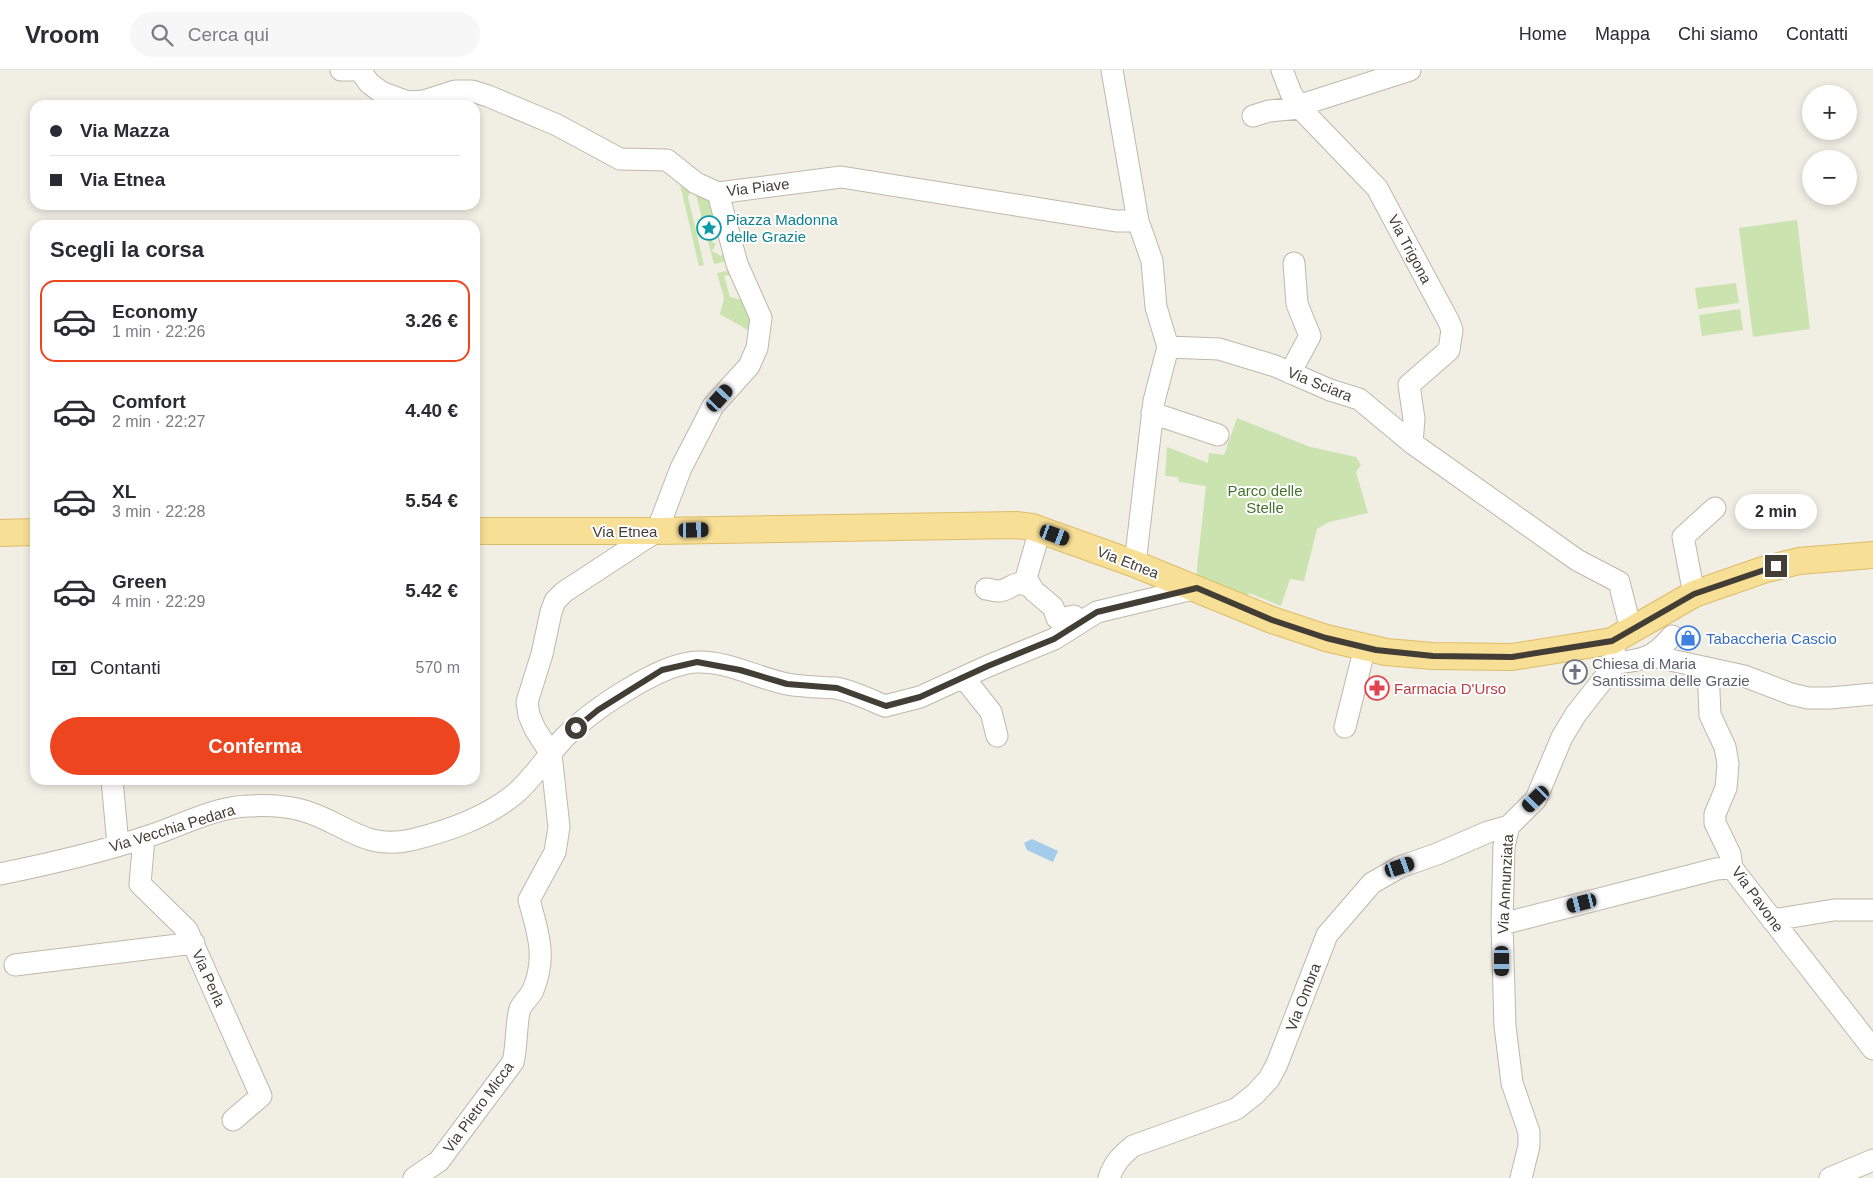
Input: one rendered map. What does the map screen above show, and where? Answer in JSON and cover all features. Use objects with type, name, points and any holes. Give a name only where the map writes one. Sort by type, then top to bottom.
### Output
[{"type":"main road","name":"Via Etnea","points":[[480,531],[657,531],[1016,525],[1040,530],[1135,564],[1272,620],[1326,638],[1386,652],[1433,656],[1512,657],[1616,652],[1667,609],[1694,594],[1776,566],[1800,562],[1873,556]]},
{"type":"main road","points":[[0,532],[30,532]]},
{"type":"street","points":[[341,70],[360,70],[369,83],[381,92],[403,100]]},
{"type":"street","points":[[1112,70],[1138,221],[1152,261],[1156,308],[1168,347],[1152,413],[1135,564]]},
{"type":"street","name":"Via Trigona","points":[[1282,70],[1299,107],[1377,188],[1452,330],[1449,350],[1409,385],[1414,419],[1412,443]]},
{"type":"street","points":[[1253,116],[1269,111],[1299,107],[1410,70]]},
{"type":"street","points":[[427,100],[455,91],[472,91],[488,96],[557,124],[620,159],[667,160],[696,183],[718,192]]},
{"type":"street","name":"Via Piave","points":[[657,531],[681,468],[713,406],[749,366],[760,334],[761,318],[737,264],[718,192],[841,177],[1116,221],[1138,221]]},
{"type":"street","points":[[1290,373],[1310,336],[1298,304],[1294,263]]},
{"type":"street","name":"Via Sciara","points":[[1168,347],[1220,349],[1358,399],[1412,443],[1577,560],[1619,582],[1616,652]]},
{"type":"street","points":[[1152,413],[1218,435]]},
{"type":"street","points":[[1694,594],[1683,537],[1714,508]]},
{"type":"street","points":[[1029,586],[1026,578],[1040,530]]},
{"type":"street","name":"Via Pietro Micca","points":[[414,1178],[439,1161],[513,1062],[517,1046],[520,1010],[532,992],[541,968],[540,950],[529,900],[555,852],[560,827],[551,754],[534,729],[529,716],[527,702],[542,654],[555,601],[564,592],[657,531]]},
{"type":"street","points":[[986,589],[1000,591],[1012,584],[1021,583],[1029,586],[1053,606],[1057,618],[1061,620],[1074,616],[1081,622]]},
{"type":"street","name":"Via Vecchia Pedara","points":[[0,874],[55,863],[144,838],[228,809],[246,806],[302,810],[381,844],[409,841],[452,829],[491,811],[517,792],[565,737],[598,710],[662,670],[697,662],[714,664],[787,684],[837,688],[886,706],[920,697],[1054,639],[1097,612],[1197,588]]},
{"type":"street","points":[[1667,609],[1680,663]]},
{"type":"street","points":[[1616,652],[1640,660],[1652,656],[1672,636]]},
{"type":"street","points":[[1345,727],[1365,647]]},
{"type":"street","name":"Via Annunziata","points":[[1521,1178],[1529,1146],[1529,1132],[1512,1083],[1504,1016],[1502,924],[1504,846],[1508,826],[1536,799],[1562,737],[1616,652]]},
{"type":"street","points":[[1652,656],[1744,676],[1791,694],[1808,698],[1873,694]]},
{"type":"street","name":"Via Pavone","points":[[1708,668],[1710,715],[1725,747],[1728,764],[1726,788],[1715,814],[1716,823],[1730,854],[1732,868],[1873,1049]]},
{"type":"street","points":[[964,678],[991,712],[997,736]]},
{"type":"street","points":[[112,785],[118,845]]},
{"type":"street","name":"Via Ombra","points":[[1109,1178],[1113,1167],[1134,1146],[1236,1109],[1255,1094],[1269,1079],[1277,1064],[1327,935],[1372,883],[1400,867],[1508,826]]},
{"type":"street","name":"Via Perla","points":[[144,838],[140,884],[187,930],[261,1096],[234,1120]]},
{"type":"street","points":[[1502,924],[1716,868],[1732,868]]},
{"type":"street","points":[[1772,920],[1834,910],[1873,910]]},
{"type":"street","points":[[15,965],[194,943]]},
{"type":"street","points":[[1830,1178],[1873,1160]]},
{"type":"green space","points":[[677,171],[692,188],[688,197],[704,265],[699,266]]},
{"type":"green space","points":[[700,192],[704,194],[717,212],[709,226],[713,229],[711,233],[715,236],[712,242],[716,244],[712,251],[721,256],[725,250],[727,261],[714,264],[696,195]]},
{"type":"green space","points":[[1797,220],[1810,329],[1753,337],[1739,228]]},
{"type":"green space","points":[[730,270],[733,276],[724,275],[730,297],[745,301],[750,317],[751,332],[720,314],[724,298],[717,273]]},
{"type":"green space","points":[[1736,283],[1739,303],[1698,309],[1695,288]]},
{"type":"green space","points":[[1740,309],[1743,330],[1702,336],[1699,315]]},
{"type":"green space","name":"Parco delle Stelle","points":[[1237,418],[1310,447],[1356,457],[1361,465],[1356,472],[1368,513],[1329,522],[1317,529],[1304,581],[1290,579],[1281,606],[1249,593],[1246,599],[1196,578],[1206,486],[1179,482],[1178,477],[1165,476],[1167,447],[1208,463],[1209,453],[1224,455]]},
{"type":"water","points":[[1032,839],[1058,851],[1053,862],[1027,850],[1024,843]]},
{"type":"place","name":"Piazza Madonna delle Grazie","points":[[709,228]]},
{"type":"place","name":"Tabaccheria Cascio","points":[[1688,638]]},
{"type":"place","name":"Chiesa di Maria Santissima delle Grazie","points":[[1575,672]]},
{"type":"place","name":"Farmacia D'Urso","points":[[1377,688]]},
{"type":"route","points":[[576,728],[598,710],[662,670],[697,662],[740,670],[762,678],[808,688],[837,688],[886,706],[894,705],[920,697],[1054,639],[1097,612],[1197,588],[1272,620],[1326,638],[1376,650],[1433,656],[1512,657],[1612,641],[1694,594],[1776,566]]}]
